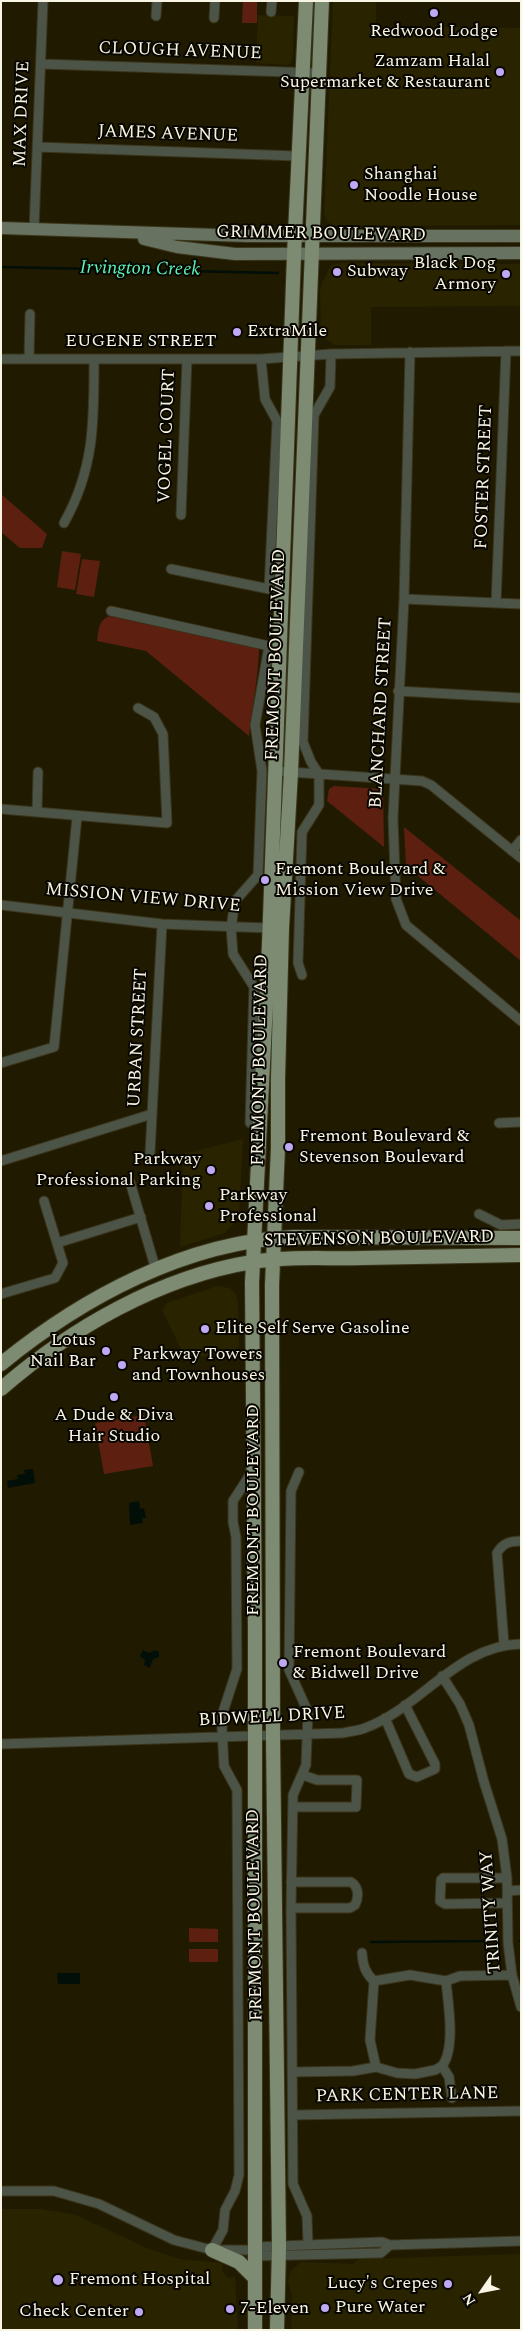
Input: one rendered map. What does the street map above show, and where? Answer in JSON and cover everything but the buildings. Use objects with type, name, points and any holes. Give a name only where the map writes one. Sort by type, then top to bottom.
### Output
[{"type":"main road","name":"FREMONT BOULEVARD","points":[[277,2330],[278,2251],[273,1737],[275,771],[294,237],[306,1]]},
{"type":"main road","name":"FREMONT BOULEVARD","points":[[255,2330],[253,1262],[267,1006],[291,772],[322,1]]},
{"type":"main road","name":"STEVENSON BOULEVARD","points":[[1,1364],[74,1312],[156,1270],[211,1251],[274,1238],[521,1238]]},
{"type":"main road","name":"STEVENSON BOULEVARD","points":[[1,1389],[59,1344],[120,1309],[184,1280],[253,1262],[273,1259],[521,1255]]},
{"type":"main road","points":[[212,2250],[239,2262],[255,2278]]},
{"type":"street","name":"MAX DRIVE","points":[[34,229],[43,1]]},
{"type":"street","points":[[156,1],[156,16]]},
{"type":"street","points":[[214,18],[215,1]]},
{"type":"street","points":[[271,12],[272,1]]},
{"type":"street","name":"CLOUGH AVENUE","points":[[41,64],[318,72]]},
{"type":"street","name":"JAMES AVENUE","points":[[38,147],[298,156]]},
{"type":"street","name":"GRIMMER BOULEVARD","points":[[1,228],[294,237],[521,236]]},
{"type":"street","name":"GRIMMER BOULEVARD","points":[[122,233],[177,248],[214,252],[294,255],[521,253]]},
{"type":"street","points":[[29,358],[30,314]]},
{"type":"street","name":"FOSTER STREET","points":[[496,603],[506,351]]},
{"type":"street","name":"EUGENE STREET","points":[[1,359],[261,358],[331,354],[521,351]]},
{"type":"street","name":"BLANCHARD STREET","points":[[410,352],[404,599],[393,818],[396,899],[406,925],[521,1021]]},
{"type":"street","name":"FREMONT BOULEVARD","points":[[302,975],[298,963],[302,832],[319,805],[319,774],[311,762],[303,742],[314,415],[330,387],[331,354]]},
{"type":"street","name":"FREMONT BOULEVARD","points":[[171,569],[269,589],[277,421],[265,399],[261,358]]},
{"type":"street","points":[[64,522],[75,503],[89,462],[94,406],[94,359]]},
{"type":"street","name":"VOGEL COURT","points":[[181,515],[187,359]]},
{"type":"street","points":[[404,599],[521,604]]},
{"type":"street","name":"FREMONT BOULEVARD","points":[[111,611],[269,646],[255,726],[262,771],[258,875],[235,900],[231,928],[233,954],[254,987],[250,1123]]},
{"type":"street","points":[[398,691],[521,698]]},
{"type":"street","points":[[1,809],[78,817],[168,823],[163,734],[154,717],[138,708]]},
{"type":"street","points":[[275,771],[422,781],[431,785],[521,858]]},
{"type":"street","points":[[37,812],[38,772]]},
{"type":"street","points":[[1,1063],[54,1047],[78,817]]},
{"type":"street","points":[[512,850],[521,840]]},
{"type":"street","name":"MISSION VIEW DRIVE","points":[[1,905],[162,924],[231,928],[275,928]]},
{"type":"street","name":"URBAN STREET","points":[[150,1153],[162,924]]},
{"type":"street","points":[[1,1161],[152,1114]]},
{"type":"street","points":[[500,1123],[521,1122]]},
{"type":"street","points":[[130,1182],[156,1270]]},
{"type":"street","points":[[1,1294],[55,1278],[63,1263],[44,1201]]},
{"type":"street","name":"STEVENSON BOULEVARD","points":[[479,1214],[502,1225],[521,1224]]},
{"type":"street","points":[[57,1243],[141,1217]]},
{"type":"street","name":"FREMONT BOULEVARD","points":[[212,2250],[223,2230],[225,2210],[235,2191],[239,2175],[236,1790],[224,1766],[222,1715],[237,1670],[236,1548],[233,1501],[254,1469]]},
{"type":"street","name":"FREMONT BOULEVARD","points":[[299,1472],[291,1491],[289,1670],[308,1712],[308,1736],[306,1765],[294,1795],[293,1807],[291,1882],[293,2184],[307,2216],[308,2245]]},
{"type":"street","points":[[504,1644],[497,1554],[500,1547],[510,1541],[521,1541]]},
{"type":"street","name":"BIDWELL DRIVE","points":[[1,1744],[308,1736],[342,1733],[365,1728],[385,1718],[442,1676],[478,1654],[504,1644],[521,1644]]},
{"type":"street","name":"TRINITY WAY","points":[[442,1676],[460,1704],[469,1725],[502,1839],[508,1891],[506,1904],[512,1975],[521,2007]]},
{"type":"street","points":[[385,1718],[409,1774],[418,1777],[436,1768],[405,1705]]},
{"type":"street","points":[[293,1807],[356,1807],[356,1780],[316,1780],[302,1776]]},
{"type":"street","points":[[506,1904],[445,1904],[440,1901],[441,1880],[443,1878],[507,1878]]},
{"type":"street","points":[[291,1882],[351,1882],[355,1885],[357,1896],[355,1905],[350,1908],[291,1908]]},
{"type":"street","points":[[508,1891],[521,1890]]},
{"type":"street","points":[[362,1953],[363,1964],[368,1975],[374,1981],[370,2040],[376,2068]]},
{"type":"street","points":[[374,1981],[410,1975],[446,1981],[460,1976],[512,1975]]},
{"type":"street","points":[[293,2072],[353,2071],[376,2068],[397,2073],[415,2074],[435,2070],[442,2066],[448,2059],[449,2021],[446,1981]]},
{"type":"street","points":[[442,2066],[449,2077],[452,2098]]},
{"type":"street","name":"PARK CENTER LANE","points":[[293,2115],[521,2110]]},
{"type":"street","points":[[1,2191],[54,2191],[99,2204],[170,2239],[212,2250],[381,2253],[390,2245]]},
{"type":"street","points":[[278,2251],[308,2245],[382,2242],[390,2245],[521,2241]]},
{"type":"shaded area","points":[[243,1],[257,1],[257,23],[242,23]]},
{"type":"shaded area","points":[[333,1],[376,1],[376,26],[521,28],[521,225],[335,226],[327,222],[324,214]]},
{"type":"shaded area","points":[[258,15],[294,16],[291,63],[287,65],[256,63]]},
{"type":"shaded area","points":[[343,263],[521,264],[521,306],[371,307],[371,345],[335,345],[324,338],[321,333],[320,290],[331,265]]},
{"type":"shaded area","points":[[1,494],[47,534],[42,548],[20,548],[1,532]]},
{"type":"shaded area","points":[[62,551],[81,554],[75,590],[57,587]]},
{"type":"shaded area","points":[[82,559],[100,561],[94,597],[76,594]]},
{"type":"shaded area","points":[[110,616],[259,649],[249,736],[146,651],[97,641],[101,623]]},
{"type":"shaded area","points":[[334,786],[383,789],[384,847],[327,801],[329,789]]},
{"type":"shaded area","points":[[404,827],[521,921],[521,961],[406,866]]},
{"type":"shaded area","points":[[243,1139],[239,1217],[225,1233],[180,1247],[183,1154]]},
{"type":"shaded area","name":"Elite Self Serve Gasoline","points":[[217,1286],[230,1288],[236,1294],[238,1301],[239,1347],[228,1356],[185,1357],[162,1310],[167,1303]]},
{"type":"shaded area","points":[[144,1415],[153,1466],[104,1474],[95,1423]]},
{"type":"shaded area","points":[[33,1469],[35,1483],[8,1488],[7,1481],[18,1479],[17,1475],[25,1474],[24,1470]]},
{"type":"shaded area","points":[[139,1501],[140,1509],[144,1508],[146,1518],[142,1518],[143,1523],[130,1525],[129,1503]]},
{"type":"shaded area","points":[[143,1650],[149,1653],[155,1650],[159,1652],[159,1657],[153,1659],[150,1668],[144,1665],[145,1660],[140,1656]]},
{"type":"shaded area","points":[[189,1928],[218,1929],[218,1942],[189,1942]]},
{"type":"shaded area","points":[[189,1949],[218,1949],[218,1962],[189,1962]]},
{"type":"shaded area","points":[[57,1973],[80,1973],[80,1984],[58,1984]]},
{"type":"shaded area","points":[[1,2209],[42,2209],[76,2215],[149,2249],[180,2259],[222,2263],[223,2272],[228,2278],[235,2277],[238,2330],[1,2330]]},
{"type":"shaded area","points":[[521,2254],[521,2330],[291,2330],[292,2296],[288,2280],[292,2269],[301,2262],[353,2264],[358,2259]]},
{"type":"waterway","name":"Irvington Creek","points":[[1,267],[278,273]]},
{"type":"waterway","points":[[371,1942],[494,1941]]},
{"type":"place","name":"Redwood Lodge","points":[[434,13]]},
{"type":"place","name":"Zamzam Halal Supermarket & Restaurant","points":[[500,72]]},
{"type":"place","name":"Shanghai Noodle House","points":[[354,185]]},
{"type":"place","name":"Subway","points":[[337,272]]},
{"type":"place","name":"Black Dog Armory","points":[[506,274]]},
{"type":"place","name":"ExtraMile","points":[[237,332]]},
{"type":"place","name":"Fremont Boulevard & Mission View Drive","points":[[265,880]]},
{"type":"place","name":"Fremont Boulevard & Stevenson Boulevard","points":[[289,1147]]},
{"type":"place","name":"Parkway Professional Parking","points":[[211,1170]]},
{"type":"place","name":"Parkway Professional","points":[[209,1206]]},
{"type":"place","name":"Elite Self Serve Gasoline","points":[[205,1329]]},
{"type":"place","name":"Lotus Nail Bar","points":[[106,1351]]},
{"type":"place","name":"Parkway Towers and Townhouses","points":[[122,1365]]},
{"type":"place","name":"A Dude & Diva Hair Studio","points":[[114,1397]]},
{"type":"place","name":"Fremont Boulevard & Bidwell Drive","points":[[283,1663]]},
{"type":"place","name":"Fremont Hospital","points":[[58,2280]]},
{"type":"place","name":"Lucy's Crepes","points":[[448,2284]]},
{"type":"place","name":"Pure Water","points":[[325,2308]]},
{"type":"place","name":"7-Eleven","points":[[230,2309]]},
{"type":"place","name":"Check Center","points":[[139,2312]]}]
